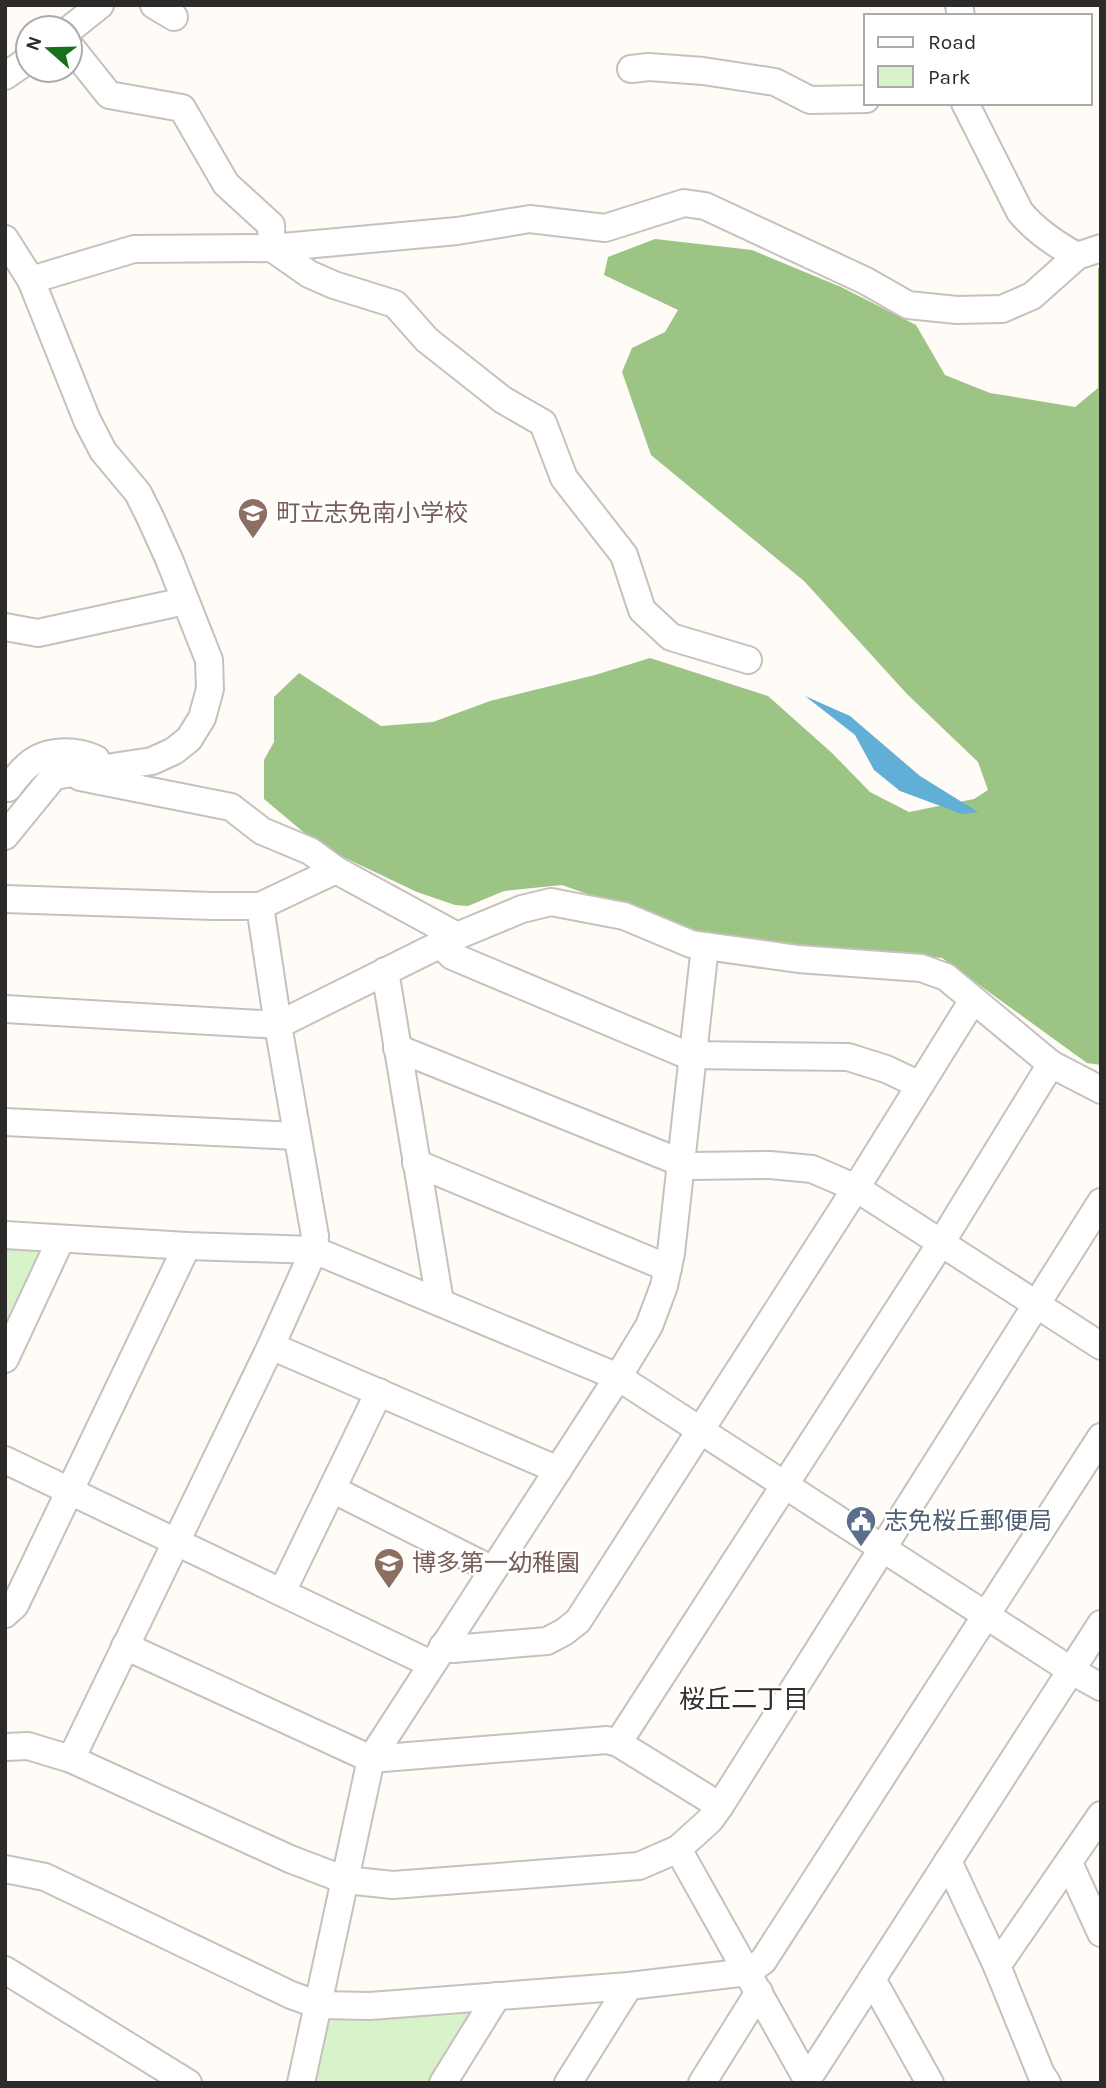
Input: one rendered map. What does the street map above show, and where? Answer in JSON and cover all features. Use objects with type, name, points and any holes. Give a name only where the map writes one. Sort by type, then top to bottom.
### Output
[{"type":"street","points":[[84,18],[100,5]]},
{"type":"street","points":[[84,64],[109,95],[182,108],[226,184],[271,225],[272,248]]},
{"type":"street","points":[[631,69],[649,67],[703,71],[775,82],[810,100],[864,99]]},
{"type":"street","points":[[966,105],[1020,212],[1032,226],[1053,242],[1089,252]]},
{"type":"street","points":[[31,280],[134,249],[272,248],[457,230],[530,219],[605,228],[684,203],[705,206],[866,281],[908,305],[957,310],[1002,309],[1032,296],[1089,252]]},
{"type":"street","points":[[5,239],[31,280],[87,420],[103,451],[138,494],[169,559],[209,660],[210,689],[202,718],[189,739],[174,751],[152,761],[54,776],[5,836]]},
{"type":"street","points":[[272,248],[309,274],[394,304],[427,340],[503,400],[542,423],[564,478],[624,555],[642,610],[671,637],[748,660]]},
{"type":"street","points":[[5,626],[38,633],[185,601]]},
{"type":"street","points":[[5,788],[8,788],[28,764],[44,755],[81,752],[96,759],[98,768]]},
{"type":"street","points":[[67,775],[231,807],[262,831],[310,851],[448,940],[452,956],[694,1056],[848,1057],[867,1061],[920,1086]]},
{"type":"street","points":[[6,900],[260,906],[336,870]]},
{"type":"street","points":[[5,1009],[278,1025],[448,940],[522,909],[551,902],[624,916],[691,944],[798,959],[921,968],[946,976],[1051,1064],[1101,1090]]},
{"type":"street","points":[[71,1759],[271,1346],[314,1250],[315,1236],[260,906]]},
{"type":"street","points":[[301,2083],[370,1759],[618,1377],[649,1326],[664,1286],[682,1163],[705,946]]},
{"type":"street","points":[[384,971],[440,1302]]},
{"type":"street","points":[[5,1461],[282,1592],[437,1655],[453,1649],[547,1641],[578,1621],[856,1188],[973,1000]]},
{"type":"street","points":[[397,1048],[692,1166],[770,1165],[812,1169],[856,1188],[1101,1346]]},
{"type":"street","points":[[618,1742],[940,1243],[1051,1064]]},
{"type":"street","points":[[5,1122],[297,1136]]},
{"type":"street","points":[[416,1163],[668,1268]]},
{"type":"street","points":[[5,1747],[28,1746],[71,1759],[290,1859],[345,1880],[393,1885],[639,1866],[678,1849],[710,1820],[720,1806],[1101,1202]]},
{"type":"street","points":[[5,1235],[187,1246],[314,1250],[618,1377],[1072,1671],[1101,1687]]},
{"type":"street","points":[[5,1359],[61,1239]]},
{"type":"street","points":[[5,1614],[15,1605],[187,1246]]},
{"type":"street","points":[[271,1346],[558,1470]]},
{"type":"street","points":[[282,1592],[379,1392]]},
{"type":"street","points":[[702,2083],[763,1961],[1101,1437]]},
{"type":"street","points":[[332,1489],[493,1570]]},
{"type":"street","points":[[678,1849],[808,2081],[1101,1624]]},
{"type":"street","points":[[125,1646],[370,1759],[594,1741],[618,1742],[720,1806]]},
{"type":"street","points":[[997,1966],[1101,1815]]},
{"type":"street","points":[[948,1861],[1047,2083]]},
{"type":"street","points":[[1069,1863],[1101,1933]]},
{"type":"street","points":[[5,1870],[45,1877],[291,1995],[319,2005],[370,2006],[629,1986],[753,1982]]},
{"type":"street","points":[[5,1970],[188,2083]]},
{"type":"street","points":[[872,1979],[930,2083]]},
{"type":"street","points":[[568,2083],[629,1986]]},
{"type":"street","points":[[443,2083],[497,1996]]},
{"type":"green space","points":[[655,239],[752,250],[841,287],[916,325],[945,375],[990,393],[1075,407],[1098,388],[1098,268],[1101,268],[1101,1065],[1087,1063],[942,958],[705,936],[562,885],[504,891],[468,906],[455,905],[417,892],[320,846],[264,799],[264,760],[274,742],[274,697],[299,673],[381,726],[433,722],[490,701],[595,675],[650,658],[768,696],[832,753],[870,792],[909,812],[974,799],[988,790],[978,762],[907,694],[804,581],[651,455],[622,372],[632,348],[665,332],[678,310],[604,275],[608,257]]},
{"type":"green space","points":[[5,1244],[37,1246],[48,1254],[5,1340]]},
{"type":"green space","points":[[480,2006],[431,2083],[312,2083],[324,2012]]},
{"type":"water","points":[[805,696],[850,716],[920,776],[978,812],[962,814],[900,791],[874,770],[855,735]]},
{"type":"place","name":"町立志免南小学校","points":[[253,540]]},
{"type":"place","name":"志免桜丘郵便局","points":[[861,1548]]},
{"type":"place","name":"博多第一幼稚園","points":[[389,1590]]},
{"type":"district","name":"桜丘二丁目","points":[[744,1699]]}]
